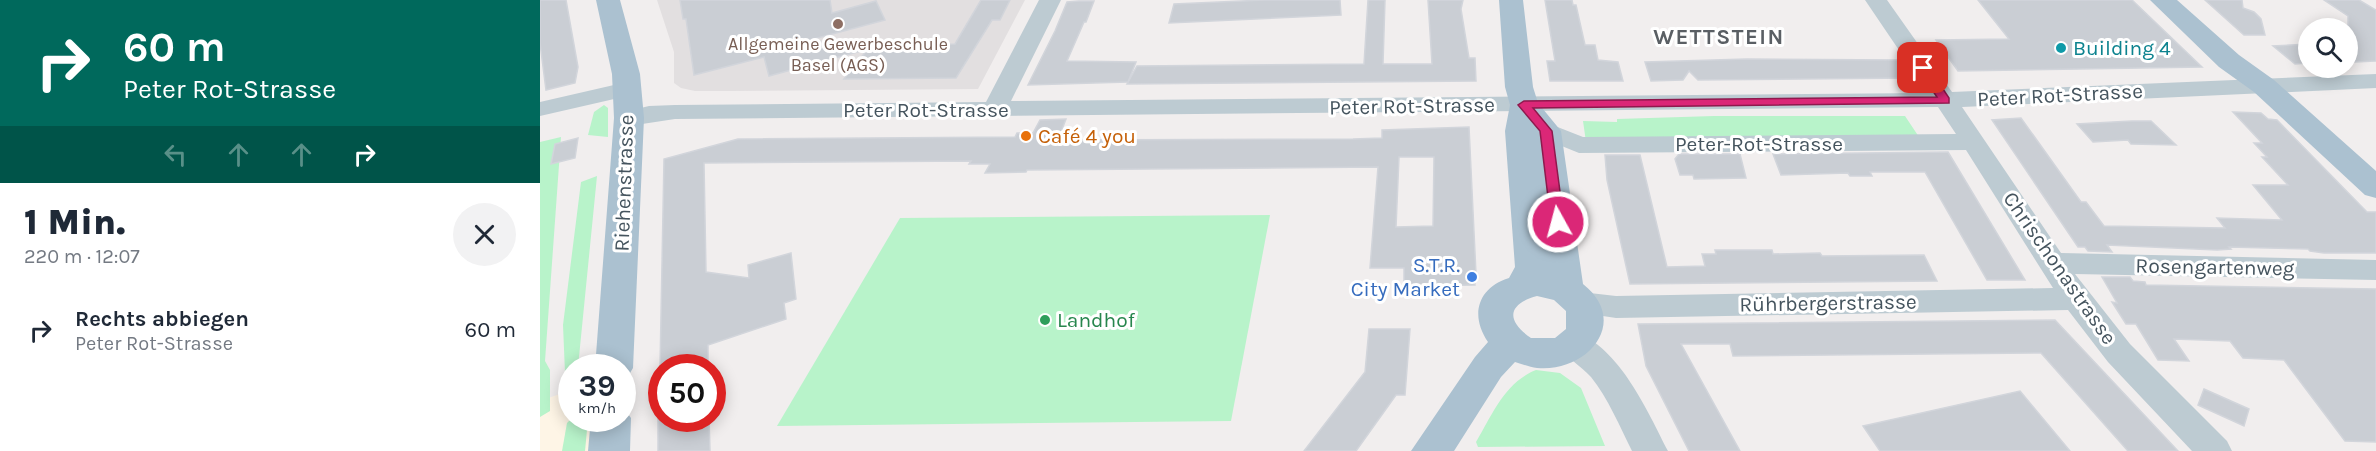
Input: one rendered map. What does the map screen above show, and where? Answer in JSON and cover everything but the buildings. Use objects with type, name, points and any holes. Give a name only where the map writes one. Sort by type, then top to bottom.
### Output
[{"type":"main road","name":"Riehenstrasse","points":[[608,0],[626,74],[628,104],[615,354]]},
{"type":"main road","points":[[1511,0],[1519,87],[1524,105],[1520,131],[1532,267],[1524,285]]},
{"type":"main road","points":[[2162,0],[2229,61],[2264,86],[2376,188]]},
{"type":"main road","points":[[2185,0],[2251,61],[2264,86]]},
{"type":"main road","points":[[1524,105],[1546,131],[1574,297]]},
{"type":"main road","points":[[1524,285],[1551,285],[1574,297],[1587,313],[1587,324],[1583,335],[1574,344],[1556,353],[1544,354],[1520,349],[1500,334],[1494,321],[1494,309],[1506,294],[1524,285]]},
{"type":"main road","points":[[1432,451],[1488,367],[1509,343]]},
{"type":"main road","points":[[609,451],[610,432]]},
{"type":"street","points":[[994,110],[1050,0]]},
{"type":"street","name":"Chrischonastrasse","points":[[1876,0],[1974,142],[2076,299],[2119,353],[2214,451]]},
{"type":"street","name":"Peter Rot-Strasse","points":[[540,109],[628,104],[661,113],[1945,100],[2376,81]]},
{"type":"street","name":"Peter-Rot-Strasse","points":[[1546,131],[1579,145],[1974,142]]},
{"type":"street","name":"Rosengartenweg","points":[[2053,263],[2376,270]]},
{"type":"street","name":"Rührbergerstrasse","points":[[1574,297],[1616,307],[2076,299]]},
{"type":"street","points":[[1574,344],[1602,368],[1626,405],[1650,451]]},
{"type":"shaded area","name":"Allgemeine Gewerbeschule Basel (AGS)","points":[[657,0],[1025,0],[978,89],[695,91],[681,88],[674,83],[674,52]]},
{"type":"shaded area","points":[[558,395],[558,432],[599,432],[597,451],[540,451],[540,401]]},
{"type":"green space","points":[[604,105],[608,108],[608,137],[588,135],[594,112]]},
{"type":"green space","points":[[1714,116],[1905,116],[1921,140],[1586,142],[1583,121],[1617,122],[1617,119]]},
{"type":"green space","points":[[561,137],[545,361],[550,370],[550,411],[540,417],[540,142]]},
{"type":"green space","points":[[597,176],[579,354],[564,354],[563,325],[581,182]]},
{"type":"green space","name":"Landhof","points":[[1270,215],[1231,421],[777,426],[900,218]]},
{"type":"green space","points":[[1536,370],[1560,373],[1581,388],[1605,446],[1478,447],[1476,442],[1500,400],[1525,375]]},
{"type":"green space","points":[[565,432],[587,432],[585,451],[562,451]]},
{"type":"place","name":"Allgemeine Gewerbeschule Basel (AGS)","points":[[838,24]]},
{"type":"place","name":"Building 4","points":[[2061,48]]},
{"type":"place","name":"Café 4 you","points":[[1026,136]]},
{"type":"place","name":"S.T.R. City Market","points":[[1472,277]]},
{"type":"place","name":"Landhof","points":[[1045,320]]},
{"type":"district","name":"WETTSTEIN","points":[[1719,37]]},
{"type":"route","points":[[1558,222],[1546,131],[1524,105],[1945,100],[1923,68]]}]
